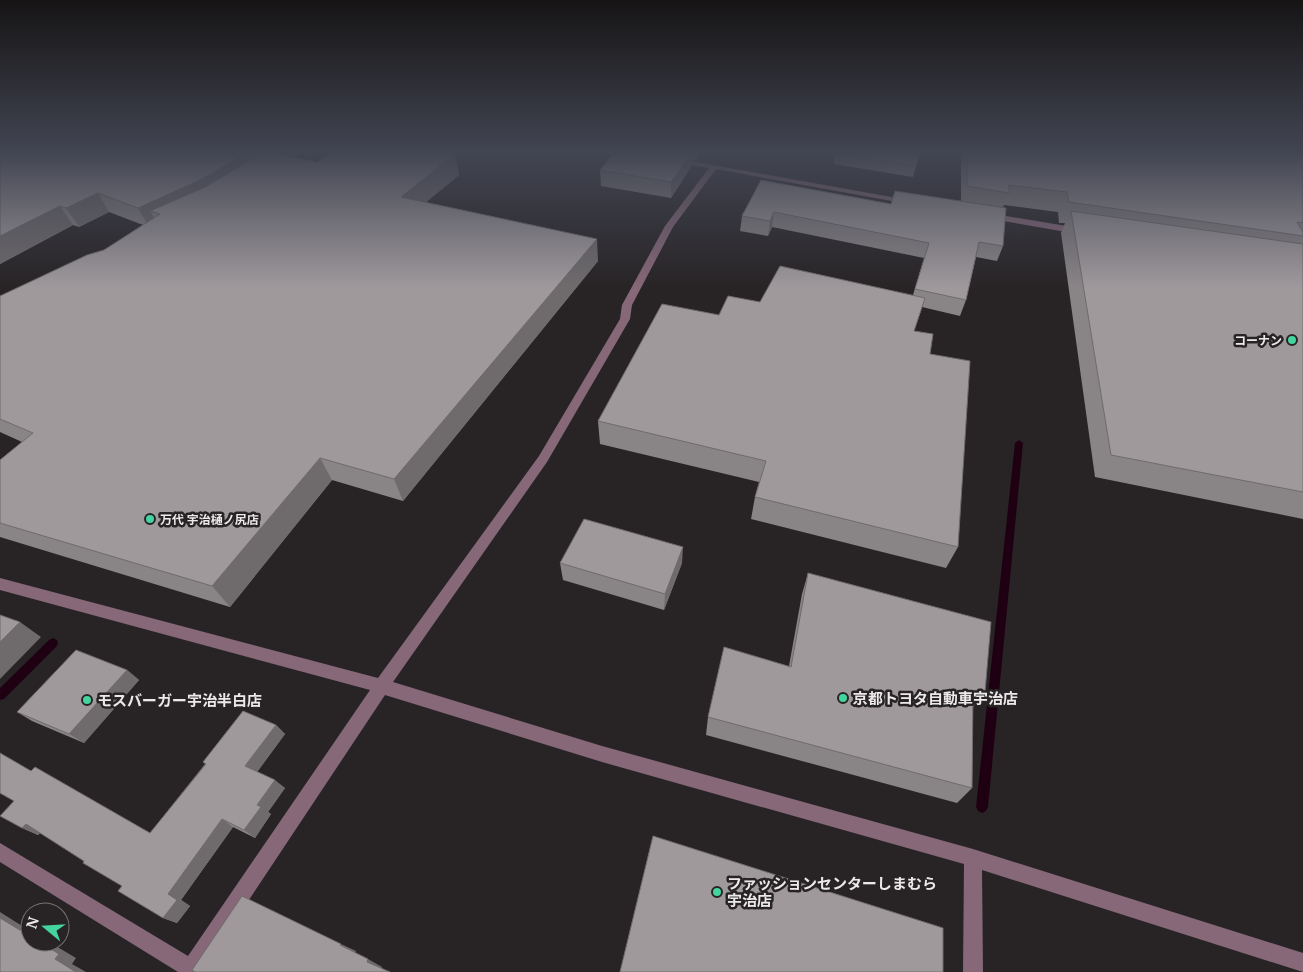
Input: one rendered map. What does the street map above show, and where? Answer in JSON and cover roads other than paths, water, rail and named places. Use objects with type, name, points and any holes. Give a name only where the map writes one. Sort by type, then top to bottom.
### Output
[{"type":"street","points":[[0,852],[190,971],[381,686],[543,459],[625,319],[627,305],[668,226],[690,197]]},
{"type":"street","points":[[885,197],[917,203]]},
{"type":"street","points":[[984,215],[1090,232]]},
{"type":"street","points":[[0,584],[381,686],[602,754],[973,858],[1303,963]]},
{"type":"street","points":[[973,858],[973,972]]},
{"type":"waterway","points":[[982,807],[1019,443]]},
{"type":"waterway","points":[[0,695],[53,643]]},
{"type":"place","name":"コーナン","points":[[1292,340]]},
{"type":"place","name":"万代 宇治樋ノ尻店","points":[[150,519]]},
{"type":"place","name":"京都トヨタ自動車宇治店","points":[[843,698]]},
{"type":"place","name":"モスバーガー宇治半白店","points":[[87,700]]},
{"type":"place","name":"ファッションセンターしまむら 宇治店","points":[[717,892]]}]
